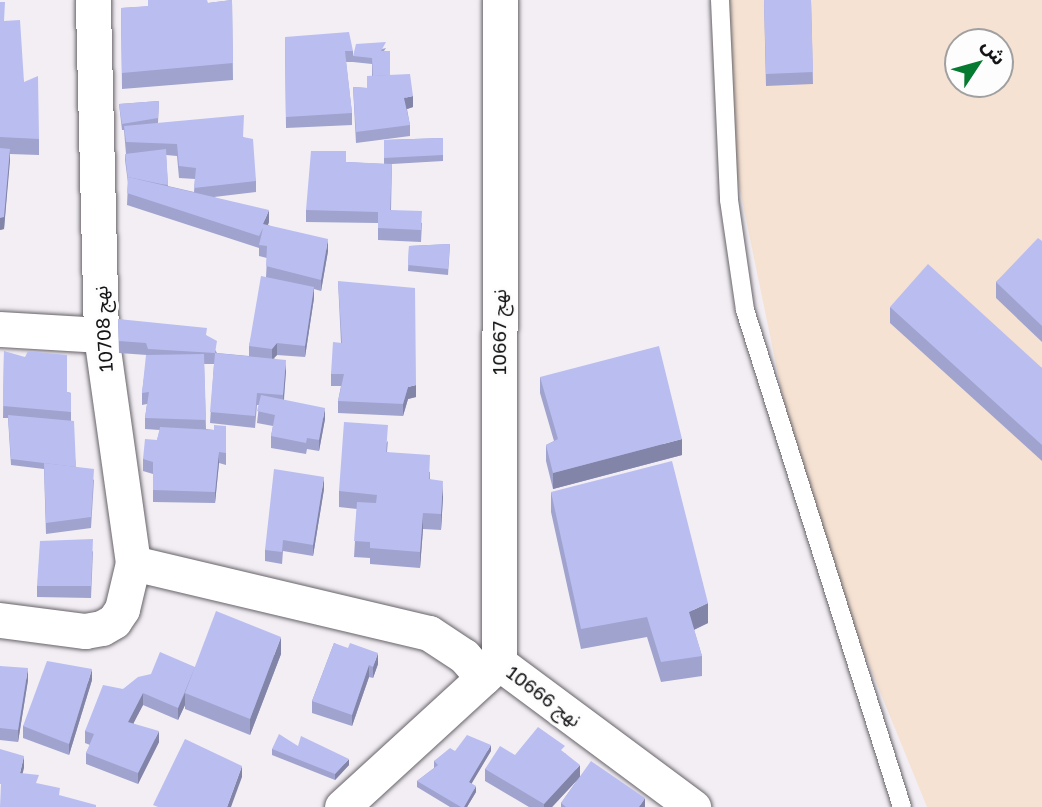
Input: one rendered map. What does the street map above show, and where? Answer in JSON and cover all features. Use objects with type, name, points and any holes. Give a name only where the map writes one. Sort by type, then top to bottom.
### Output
[{"type":"street","name":"نهج 10708","points":[[0,620],[85,631],[102,628],[114,621],[128,593],[133,563],[101,335],[93,0]]},
{"type":"street","name":"نهج 10667","points":[[491,670],[500,0]]},
{"type":"street","points":[[0,329],[101,335]]},
{"type":"street","points":[[133,563],[429,633],[491,670]]},
{"type":"street","name":"نهج 10666","points":[[342,807],[491,670],[693,807]]},
{"type":"lane","points":[[720,0],[729,200],[745,310],[902,807]]},
{"type":"shaded area","points":[[712,0],[1042,0],[1042,807],[927,807],[806,510],[715,69]]},
{"type":"building","points":[[148,0],[207,0],[208,3],[232,0],[233,63],[122,73],[121,8],[148,6]]},
{"type":"building","points":[[764,0],[811,0],[813,72],[766,74]]},
{"type":"building","points":[[0,2],[5,2],[4,21],[20,20],[24,82],[38,76],[39,139],[0,137]]},
{"type":"building","points":[[349,32],[353,51],[345,51],[352,113],[286,117],[285,37]]},
{"type":"building","points":[[386,42],[381,51],[390,51],[390,75],[373,76],[372,58],[353,56],[356,44]]},
{"type":"building","points":[[410,74],[413,96],[404,98],[410,125],[356,132],[353,87],[367,88],[367,76]]},
{"type":"building","points":[[159,101],[158,118],[122,124],[119,104]]},
{"type":"building","points":[[244,115],[243,137],[253,139],[256,181],[194,188],[196,168],[179,166],[177,144],[126,142],[124,126]]},
{"type":"building","points":[[443,138],[443,155],[384,158],[384,140]]},
{"type":"building","points":[[0,148],[10,149],[4,217],[0,218]]},
{"type":"building","points":[[166,149],[168,185],[128,177],[128,180],[125,154]]},
{"type":"building","points":[[311,151],[346,151],[346,162],[392,164],[390,210],[422,211],[421,230],[378,228],[378,212],[306,210]]},
{"type":"building","points":[[128,177],[269,210],[263,224],[328,239],[321,280],[266,266],[267,246],[259,245],[263,228],[259,236],[127,193]]},
{"type":"building","points":[[1038,238],[1042,241],[1042,326],[996,282]]},
{"type":"building","points":[[450,244],[448,269],[408,265],[409,246]]},
{"type":"building","points":[[928,264],[1042,368],[1042,445],[890,307]]},
{"type":"building","points":[[261,276],[314,287],[305,346],[277,343],[272,349],[249,346]]},
{"type":"building","points":[[338,281],[415,288],[416,385],[408,387],[403,404],[338,401],[344,374],[331,374],[333,342],[342,343]]},
{"type":"building","points":[[118,319],[207,328],[206,335],[217,341],[215,353],[148,349],[146,343],[119,341]]},
{"type":"building","points":[[659,346],[682,439],[553,473],[546,445],[558,439],[540,377]]},
{"type":"building","points":[[4,351],[25,357],[28,351],[67,355],[67,392],[71,393],[71,412],[3,406]]},
{"type":"building","points":[[215,353],[286,360],[283,395],[257,393],[255,416],[210,412]]},
{"type":"building","points":[[204,354],[206,420],[145,418],[149,392],[142,393],[146,355]]},
{"type":"building","points":[[261,395],[325,408],[319,440],[307,438],[306,443],[271,436],[275,415],[257,411]]},
{"type":"building","points":[[8,415],[74,421],[76,467],[11,459]]},
{"type":"building","points":[[344,422],[388,425],[386,452],[430,455],[429,479],[443,481],[441,514],[423,513],[420,552],[370,548],[370,542],[354,541],[357,502],[376,503],[377,495],[339,491]]},
{"type":"building","points":[[214,425],[226,426],[226,453],[219,452],[215,492],[153,490],[153,462],[143,459],[145,439],[157,440],[160,427],[214,430]]},
{"type":"building","points":[[672,461],[708,603],[689,612],[702,656],[661,662],[647,617],[581,629],[551,492]]},
{"type":"building","points":[[44,463],[94,469],[91,517],[46,523]]},
{"type":"building","points":[[274,469],[324,477],[313,545],[283,540],[282,552],[265,550]]},
{"type":"building","points":[[93,539],[91,586],[37,586],[40,541]]},
{"type":"building","points":[[216,611],[281,637],[250,719],[185,693]]},
{"type":"building","points":[[334,643],[348,648],[350,643],[378,653],[373,667],[369,665],[352,715],[312,701]]},
{"type":"building","points":[[160,652],[195,667],[178,708],[143,693],[128,722],[159,731],[138,773],[86,753],[94,734],[85,731],[103,685],[123,689],[138,677],[151,674]]},
{"type":"building","points":[[47,661],[92,669],[69,744],[23,726]]},
{"type":"building","points":[[0,666],[28,668],[18,730],[0,728]]},
{"type":"building","points":[[538,727],[565,746],[561,750],[580,765],[544,804],[485,769],[500,746],[515,755]]},
{"type":"building","points":[[279,734],[298,746],[301,736],[349,759],[335,774],[272,749]]},
{"type":"building","points":[[467,735],[491,745],[469,782],[476,786],[464,807],[461,807],[417,781],[438,765],[434,761],[450,748],[455,751]]},
{"type":"building","points":[[185,739],[242,766],[227,807],[153,805]]},
{"type":"building","points":[[0,749],[24,756],[20,773],[39,775],[36,783],[60,788],[59,795],[96,807],[0,807]]},
{"type":"building","points":[[591,761],[645,798],[639,807],[566,807],[561,803]]}]
